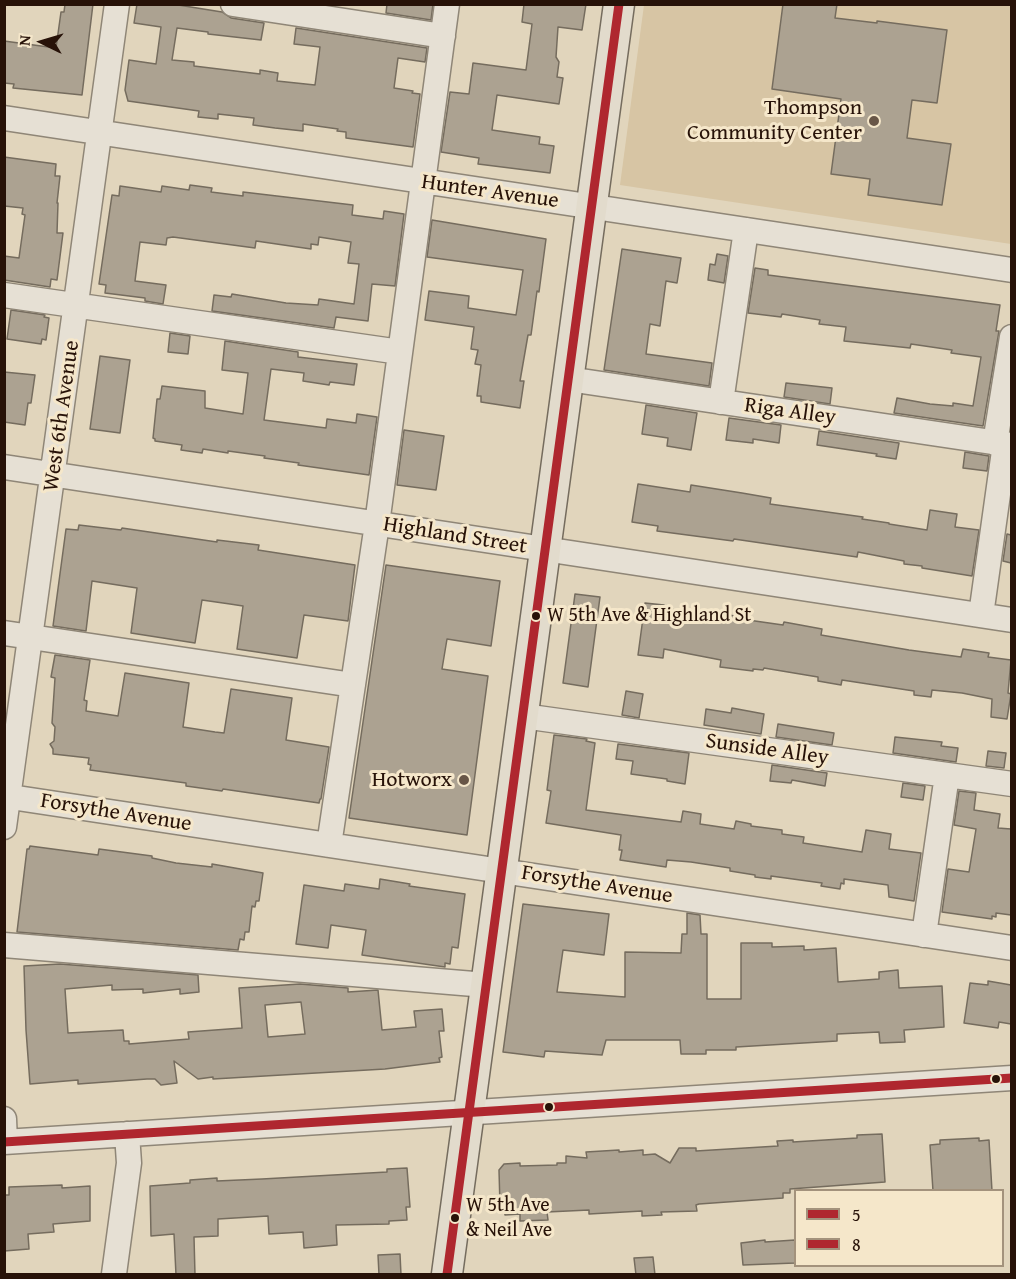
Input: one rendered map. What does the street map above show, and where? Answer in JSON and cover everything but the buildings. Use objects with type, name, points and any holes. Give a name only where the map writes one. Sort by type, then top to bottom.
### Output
[{"type":"main road","points":[[447,1275],[619,4]]},
{"type":"street","name":"West 6th Avenue","points":[[4,827],[6,796],[54,475],[117,4]]},
{"type":"street","points":[[233,4],[442,36]]},
{"type":"street","points":[[329,845],[377,524],[447,4]]},
{"type":"street","name":"Hunter Avenue","points":[[4,118],[1011,270]]},
{"type":"street","points":[[721,402],[746,230]]},
{"type":"street","points":[[4,295],[400,352]]},
{"type":"street","points":[[981,615],[1004,444],[1011,337]]},
{"type":"street","name":"Riga Alley","points":[[568,379],[1004,444]]},
{"type":"street","name":"Highland Street","points":[[4,468],[1011,620]]},
{"type":"street","points":[[4,633],[353,685]]},
{"type":"street","name":"Sunside Alley","points":[[523,716],[1011,784]]},
{"type":"street","points":[[924,935],[947,775]]},
{"type":"street","name":"Forsythe Avenue","points":[[6,796],[1011,948]]},
{"type":"street","points":[[4,945],[486,985]]},
{"type":"street","points":[[5,1134],[127,1134],[1011,1078]]},
{"type":"street","points":[[114,1275],[129,1162],[127,1134]]},
{"type":"shaded area","points":[[644,5],[1011,5],[1011,244],[620,185]]},
{"type":"transit line","name":"5","points":[[447,1274],[619,4]]},
{"type":"transit line","name":"8","points":[[4,1142],[1012,1078]]},
{"type":"place","name":"Thompson Community Center","points":[[874,121]]},
{"type":"place","name":"W 5th Ave & Highland St","points":[[536,616]]},
{"type":"place","name":"Hotworx","points":[[464,780]]},
{"type":"place","name":"W 5th Ave & Neil Ave","points":[[455,1218]]}]
